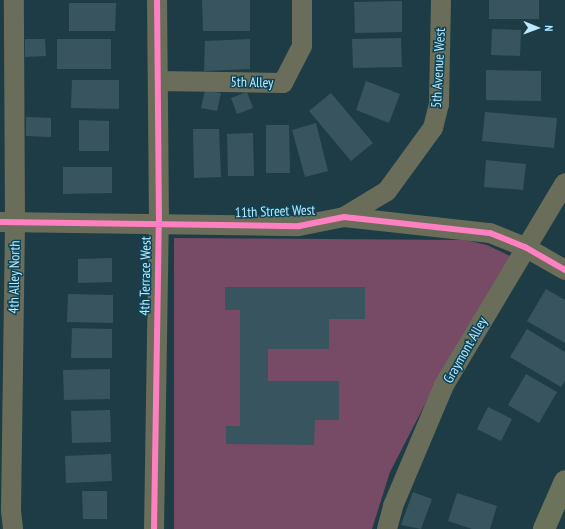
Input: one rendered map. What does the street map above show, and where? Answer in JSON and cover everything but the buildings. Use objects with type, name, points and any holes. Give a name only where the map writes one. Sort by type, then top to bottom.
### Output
[{"type":"main road","points":[[544,529],[565,481]]},
{"type":"street","name":"4th Alley North","points":[[14,0],[8,222],[11,511],[14,529]]},
{"type":"street","name":"4th Terrace West","points":[[154,529],[158,224],[158,0]]},
{"type":"street","name":"5th Alley","points":[[158,81],[283,83],[302,46],[302,0]]},
{"type":"street","name":"5th Avenue West","points":[[344,217],[387,191],[432,128],[439,104],[441,0]]},
{"type":"street","name":"Graymont Alley","points":[[387,529],[393,506],[444,385],[525,247],[565,183]]},
{"type":"street","name":"11th Street West","points":[[8,222],[299,226],[344,217],[490,233],[525,247],[565,270]]},
{"type":"shaded area","points":[[174,238],[465,240],[487,245],[510,256],[451,354],[390,472],[372,529],[174,529]]},
{"type":"cycle path","points":[[154,529],[159,224],[157,0]]},
{"type":"cycle path","points":[[0,222],[299,226],[344,217],[490,233],[525,247],[565,270]]}]
